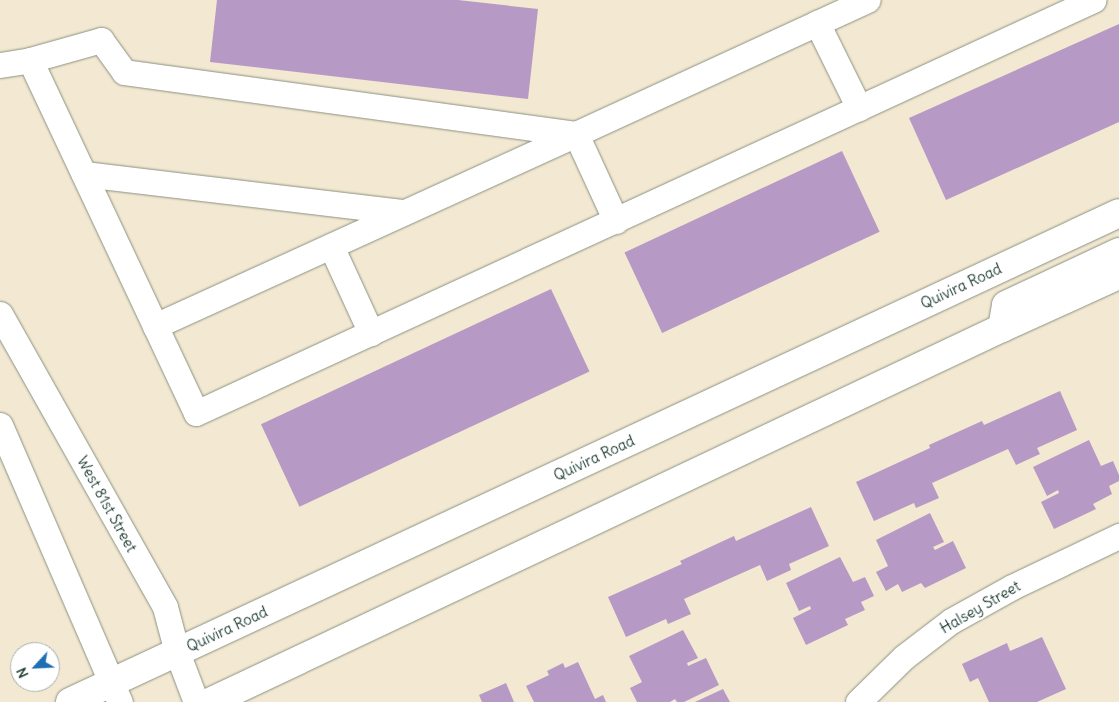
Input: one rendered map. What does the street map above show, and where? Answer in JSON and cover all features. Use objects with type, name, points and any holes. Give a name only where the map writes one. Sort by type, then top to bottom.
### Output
[{"type":"main road","name":"Quivira Road","points":[[70,702],[116,692],[177,652],[1119,213]]},
{"type":"main road","points":[[1002,328],[1006,305],[1119,252]]},
{"type":"main road","points":[[210,702],[1002,328],[1119,275]]},
{"type":"street","points":[[155,326],[868,0]]},
{"type":"street","points":[[30,60],[196,412],[616,221],[1093,0]]},
{"type":"street","points":[[817,23],[859,108]]},
{"type":"street","points":[[0,65],[30,60],[101,40],[124,72],[576,134]]},
{"type":"street","points":[[576,134],[616,221]]},
{"type":"street","points":[[84,174],[405,212]]},
{"type":"street","points":[[331,246],[371,333]]},
{"type":"street","name":"West 81st Street","points":[[0,314],[166,607],[177,652],[196,702]]},
{"type":"street","points":[[0,425],[116,692]]},
{"type":"street","name":"Halsey Street","points":[[858,702],[904,657],[951,621],[1012,587],[1119,536]]},
{"type":"building","points":[[217,0],[458,0],[538,9],[528,99],[210,62]]},
{"type":"building","points":[[1119,24],[1119,122],[946,200],[909,118]]},
{"type":"building","points":[[842,151],[880,232],[662,333],[624,252]]},
{"type":"building","points":[[551,289],[589,371],[299,507],[261,424]]},
{"type":"building","points":[[1060,391],[1077,430],[1037,448],[1040,454],[1016,465],[1008,449],[932,483],[939,498],[916,508],[914,503],[874,521],[856,482],[930,448],[929,445],[982,421],[984,425]]},
{"type":"building","points":[[1089,440],[1101,466],[1113,461],[1119,475],[1119,481],[1109,486],[1112,494],[1093,504],[1096,509],[1054,529],[1041,502],[1059,493],[1058,490],[1047,496],[1033,467]]},
{"type":"building","points":[[811,507],[829,546],[789,564],[791,570],[767,581],[760,565],[684,599],[691,614],[668,624],[666,619],[626,637],[608,597],[682,564],[680,561],[734,536],[736,541]]},
{"type":"building","points":[[930,513],[944,542],[933,547],[935,550],[953,541],[966,568],[925,588],[921,583],[902,592],[898,584],[886,591],[876,572],[888,566],[876,540]]},
{"type":"building","points":[[840,557],[853,582],[865,577],[874,596],[861,602],[865,610],[845,619],[848,625],[806,645],[793,618],[811,609],[810,606],[799,611],[786,583]]},
{"type":"building","points":[[683,630],[698,658],[687,663],[688,666],[706,658],[719,685],[684,702],[677,702],[675,699],[670,702],[637,702],[630,688],[642,682],[629,656]]},
{"type":"building","points":[[1042,637],[1066,689],[1037,702],[989,702],[978,678],[970,682],[962,664],[1007,643],[1010,651]]},
{"type":"building","points":[[578,662],[595,699],[603,695],[606,702],[534,702],[526,686],[549,675],[547,671],[563,663],[565,668]]},
{"type":"building","points":[[506,683],[514,702],[482,702],[479,695]]},
{"type":"building","points":[[723,689],[730,702],[695,702]]}]
